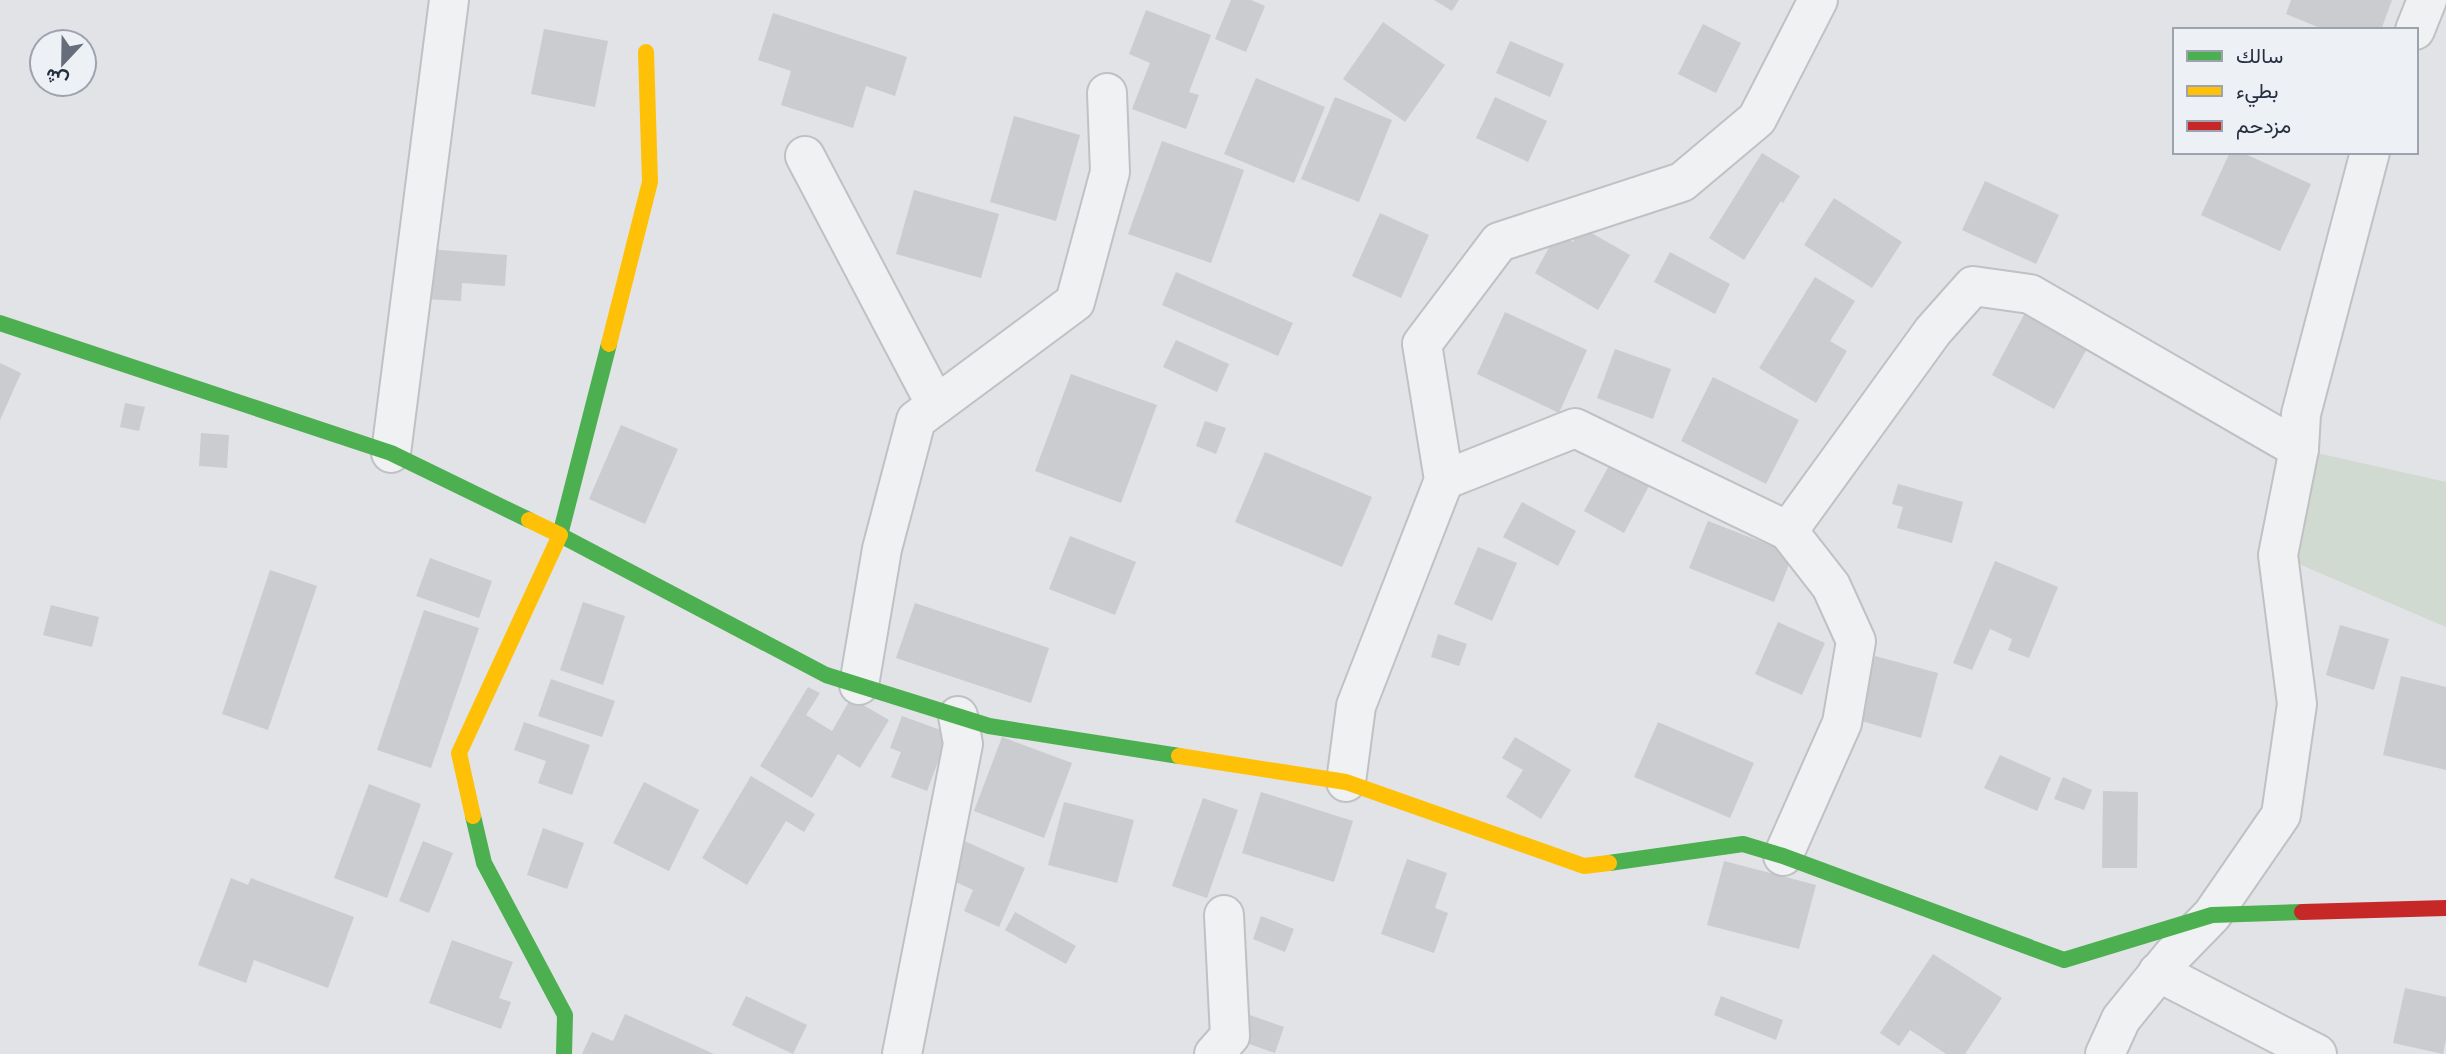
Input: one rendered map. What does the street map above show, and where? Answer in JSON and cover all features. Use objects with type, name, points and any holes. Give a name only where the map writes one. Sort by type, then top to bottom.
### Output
[{"type":"street","points":[[391,453],[449,0]]},
{"type":"street","points":[[1346,782],[1356,706],[1444,480],[1422,344],[1499,242],[1682,182],[1757,119],[1818,0]]},
{"type":"street","points":[[2416,28],[2427,0]]},
{"type":"street","points":[[564,1054],[565,1015],[484,863],[459,753],[560,536],[650,182],[646,52]]},
{"type":"street","points":[[859,685],[881,549],[916,420],[1075,302],[1110,172],[1107,93]]},
{"type":"street","points":[[2105,1054],[2121,1019],[2158,972],[2212,915],[2281,815],[2297,705],[2278,555],[2299,449],[2301,415],[2369,154]]},
{"type":"street","points":[[805,156],[936,405]]},
{"type":"street","points":[[1788,531],[1933,331],[1973,286],[2030,294],[2299,449]]},
{"type":"street","points":[[0,323],[391,453],[560,536],[826,676],[989,726],[1346,782],[1584,866],[1743,844],[1783,856],[2064,960],[2212,915],[2446,908]]},
{"type":"street","points":[[1444,480],[1576,428],[1788,531],[1831,586],[1856,641],[1842,723],[1783,856]]},
{"type":"street","points":[[902,1054],[963,744],[958,716]]},
{"type":"street","points":[[1214,1054],[1230,1036],[1224,915]]},
{"type":"street","points":[[2158,972],[2317,1054]]},
{"type":"shaded area","points":[[2299,449],[2446,482],[2446,627],[2278,555]]},
{"type":"building","points":[[1231,0],[1251,0],[1265,6],[1246,52],[1215,39]]},
{"type":"building","points":[[1434,0],[1459,0],[1452,11]]},
{"type":"building","points":[[2291,0],[2392,0],[2382,28],[2320,28],[2286,14]]},
{"type":"building","points":[[1146,10],[1211,35],[1189,92],[1199,95],[1186,129],[1132,109],[1150,63],[1129,54]]},
{"type":"building","points":[[773,13],[907,57],[895,96],[866,86],[853,128],[781,105],[791,71],[758,60]]},
{"type":"building","points":[[1383,22],[1445,65],[1405,122],[1343,79]]},
{"type":"building","points":[[1703,24],[1741,43],[1716,93],[1678,74]]},
{"type":"building","points":[[544,29],[608,41],[595,107],[531,94]]},
{"type":"building","points":[[1510,41],[1564,64],[1550,97],[1496,73]]},
{"type":"building","points":[[1256,78],[1325,107],[1294,183],[1224,154]]},
{"type":"building","points":[[1335,97],[1392,120],[1359,202],[1301,179]]},
{"type":"building","points":[[1495,97],[1547,121],[1528,162],[1476,138]]},
{"type":"building","points":[[1014,116],[1080,135],[1056,221],[990,202]]},
{"type":"building","points":[[1162,141],[1244,170],[1211,263],[1128,234]]},
{"type":"building","points":[[1762,153],[1800,176],[1744,260],[1709,238]]},
{"type":"building","points":[[2229,154],[2245,154],[2311,184],[2280,251],[2201,215]]},
{"type":"building","points":[[1985,181],[2059,215],[2036,264],[1962,230]]},
{"type":"building","points":[[914,190],[999,214],[981,278],[896,254]]},
{"type":"building","points":[[1834,198],[1902,242],[1872,288],[1804,245]]},
{"type":"building","points":[[1380,213],[1429,235],[1401,298],[1352,276]]},
{"type":"building","points":[[1581,227],[1630,255],[1598,310],[1535,273],[1557,233],[1573,242]]},
{"type":"building","points":[[428,249],[507,255],[505,286],[462,283],[461,301],[425,299]]},
{"type":"building","points":[[1670,252],[1730,284],[1715,314],[1654,282]]},
{"type":"building","points":[[1176,272],[1293,323],[1278,356],[1162,305]]},
{"type":"building","points":[[1815,277],[1855,301],[1830,341],[1847,351],[1816,403],[1759,368]]},
{"type":"building","points":[[2027,309],[2090,343],[2054,409],[1992,375]]},
{"type":"building","points":[[1505,312],[1587,350],[1559,413],[1477,374]]},
{"type":"building","points":[[1176,340],[1229,364],[1217,392],[1163,367]]},
{"type":"building","points":[[1615,349],[1671,369],[1653,419],[1597,398]]},
{"type":"building","points":[[0,363],[21,373],[0,420]]},
{"type":"building","points":[[1071,374],[1157,405],[1121,503],[1035,471]]},
{"type":"building","points":[[1713,377],[1799,420],[1766,484],[1681,441]]},
{"type":"building","points":[[125,403],[145,407],[139,431],[120,427]]},
{"type":"building","points":[[1205,421],[1226,428],[1216,454],[1196,446]]},
{"type":"building","points":[[621,425],[678,449],[645,524],[589,499]]},
{"type":"building","points":[[201,433],[229,435],[227,468],[199,466]]},
{"type":"building","points":[[1265,452],[1372,497],[1342,567],[1235,522]]},
{"type":"building","points":[[1610,464],[1649,486],[1624,533],[1584,511]]},
{"type":"building","points":[[1898,484],[1963,502],[1952,543],[1897,528],[1903,507],[1892,504]]},
{"type":"building","points":[[1522,502],[1576,531],[1558,566],[1503,537]]},
{"type":"building","points":[[1708,521],[1793,554],[1774,602],[1689,568]]},
{"type":"building","points":[[1070,536],[1136,562],[1115,615],[1049,589]]},
{"type":"building","points":[[1478,547],[1517,563],[1492,621],[1454,604]]},
{"type":"building","points":[[430,558],[492,581],[479,618],[416,596]]},
{"type":"building","points":[[1995,561],[2058,587],[2029,658],[2008,650],[2012,639],[1990,629],[1972,670],[1953,663]]},
{"type":"building","points":[[270,570],[317,586],[268,730],[222,714]]},
{"type":"building","points":[[583,602],[625,616],[603,685],[560,670]]},
{"type":"building","points":[[915,603],[1049,648],[1031,703],[896,658]]},
{"type":"building","points":[[51,605],[99,617],[92,647],[43,635]]},
{"type":"building","points":[[424,610],[479,628],[431,768],[377,750]]},
{"type":"building","points":[[1778,622],[1825,643],[1802,695],[1755,674]]},
{"type":"building","points":[[2340,625],[2389,639],[2374,690],[2326,675]]},
{"type":"building","points":[[1438,634],[1467,644],[1459,666],[1431,657]]},
{"type":"building","points":[[1875,656],[1938,673],[1921,738],[1858,720]]},
{"type":"building","points":[[2401,676],[2446,687],[2446,770],[2383,755]]},
{"type":"building","points":[[551,679],[615,701],[602,737],[538,716]]},
{"type":"building","points":[[808,687],[820,693],[806,715],[832,731],[851,698],[889,720],[860,768],[838,754],[812,798],[760,766]]},
{"type":"building","points":[[902,716],[949,733],[927,791],[891,777],[901,752],[890,748]]},
{"type":"building","points":[[524,722],[590,745],[572,795],[538,783],[546,761],[514,750]]},
{"type":"building","points":[[1658,722],[1754,763],[1730,818],[1634,777]]},
{"type":"building","points":[[1002,737],[1072,763],[1044,838],[974,811]]},
{"type":"building","points":[[1515,737],[1571,770],[1541,819],[1506,797],[1523,770],[1502,758]]},
{"type":"building","points":[[2000,755],[2051,778],[2037,811],[1984,788]]},
{"type":"building","points":[[751,776],[815,814],[804,832],[786,821],[747,885],[702,858]]},
{"type":"building","points":[[2063,777],[2092,790],[2084,810],[2054,799]]},
{"type":"building","points":[[644,782],[699,810],[669,871],[613,843]]},
{"type":"building","points":[[369,784],[421,804],[387,898],[334,878]]},
{"type":"building","points":[[2103,791],[2138,792],[2137,868],[2102,868]]},
{"type":"building","points":[[1261,792],[1353,821],[1334,882],[1242,853]]},
{"type":"building","points":[[1203,798],[1238,810],[1207,898],[1172,886]]},
{"type":"building","points":[[1064,802],[1134,820],[1117,883],[1048,865]]},
{"type":"building","points":[[543,828],[584,843],[567,889],[527,875]]},
{"type":"building","points":[[960,839],[1025,868],[999,927],[964,911],[973,890],[943,876]]},
{"type":"building","points":[[423,841],[453,853],[429,913],[399,901]]},
{"type":"building","points":[[1407,859],[1447,873],[1435,908],[1448,913],[1434,953],[1381,934]]},
{"type":"building","points":[[1724,861],[1816,885],[1799,949],[1707,925]]},
{"type":"building","points":[[231,878],[248,885],[251,878],[354,917],[328,988],[254,960],[246,983],[198,965]]},
{"type":"building","points":[[1015,912],[1076,946],[1066,964],[1005,930]]},
{"type":"building","points":[[1261,916],[1294,929],[1285,952],[1253,939]]},
{"type":"building","points":[[452,940],[513,962],[499,998],[511,1002],[501,1029],[429,1003]]},
{"type":"building","points":[[1933,954],[2002,998],[1965,1054],[1946,1054],[1910,1030],[1899,1046],[1880,1033]]},
{"type":"building","points":[[2405,988],[2446,997],[2446,1040],[2443,1054],[2393,1043]]},
{"type":"building","points":[[746,996],[807,1025],[793,1054],[732,1025]]},
{"type":"building","points":[[1721,996],[1783,1020],[1776,1040],[1714,1015]]},
{"type":"building","points":[[625,1014],[714,1054],[582,1054],[592,1032],[613,1041]]},
{"type":"building","points":[[1247,1014],[1284,1027],[1275,1053],[1238,1040]]},
{"type":"traffic: fast","points":[[0,323],[391,453],[529,520]]},
{"type":"traffic: fast","points":[[609,344],[560,535],[826,675],[989,726],[1179,756]]},
{"type":"traffic: fast","points":[[473,816],[484,863],[565,1015],[564,1054]]},
{"type":"traffic: fast","points":[[1609,863],[1743,844],[1783,856],[2064,960],[2212,915],[2302,912]]},
{"type":"traffic: slow","points":[[609,344],[650,182],[646,52]]},
{"type":"traffic: slow","points":[[473,816],[459,753],[560,535],[529,520]]},
{"type":"traffic: slow","points":[[1179,756],[1346,782],[1584,866],[1609,863]]},
{"type":"traffic: jam","points":[[2302,912],[2446,908]]}]
